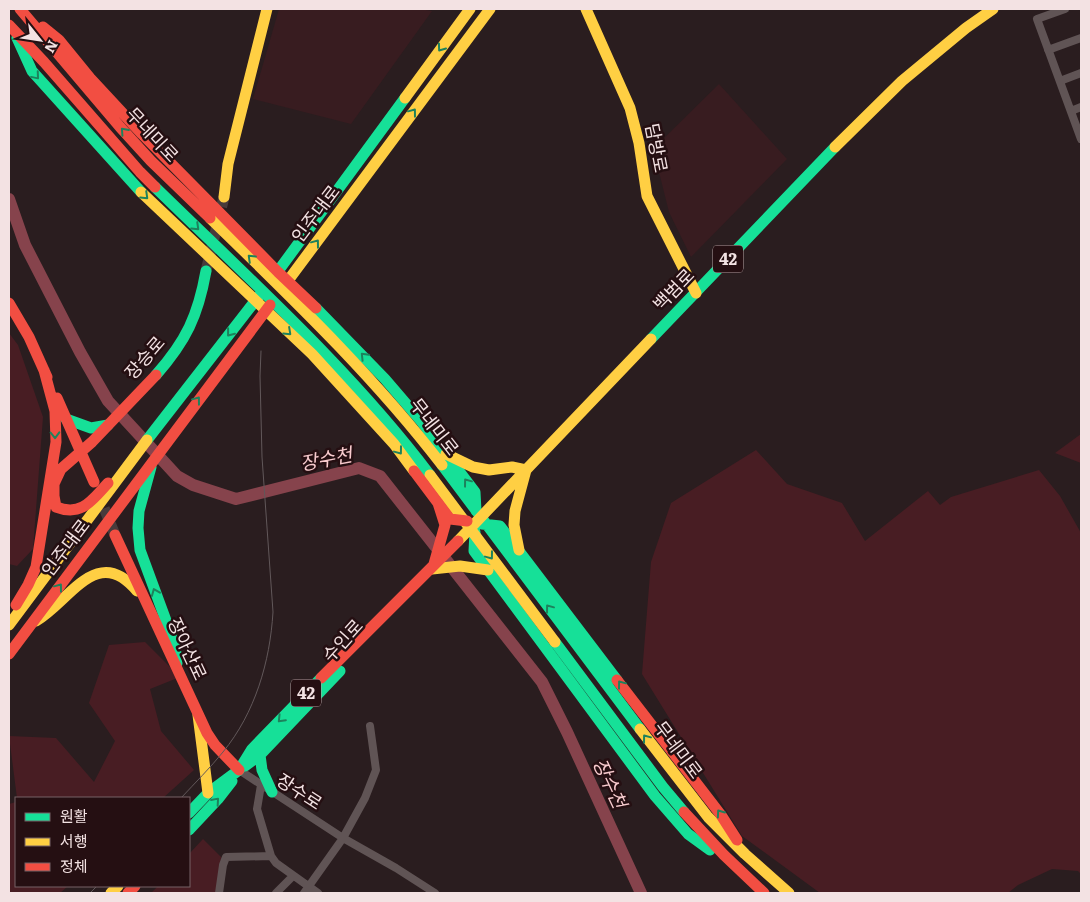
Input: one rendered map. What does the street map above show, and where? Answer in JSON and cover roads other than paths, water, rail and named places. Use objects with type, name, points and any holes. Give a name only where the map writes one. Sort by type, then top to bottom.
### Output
[{"type":"main road","name":"무네미로","points":[[21,9],[120,127],[151,160],[314,320],[354,361],[412,426],[708,817],[745,854],[789,893]]},
{"type":"main road","points":[[21,9],[59,40],[90,78],[136,127],[278,272],[337,328],[385,378],[422,421],[475,492],[476,523],[474,551],[655,796],[688,834],[734,867]]},
{"type":"main road","points":[[224,197],[228,164],[268,9]]},
{"type":"main road","name":"인주대로","points":[[9,625],[156,428],[278,272],[470,9]]},
{"type":"main road","name":"인주대로","points":[[9,654],[490,9]]},
{"type":"main road","name":"담방로","points":[[586,9],[630,108],[639,144],[647,196],[696,293]]},
{"type":"main road","name":"백범로","points":[[476,523],[834,149],[902,81],[966,28],[993,9]]},
{"type":"main road","name":"무네미로","points":[[12,29],[44,62],[140,172],[323,352],[400,435],[663,787],[698,829],[734,867],[764,893]]},
{"type":"main road","points":[[12,29],[32,71],[45,86],[132,182],[312,354],[361,406],[394,444],[450,518],[500,526],[722,815],[745,854]]},
{"type":"main road","name":"장승로","points":[[139,451],[83,508],[75,512],[66,512],[56,507],[53,500],[56,477],[135,397],[170,358],[183,340],[195,318],[206,270]]},
{"type":"main road","points":[[9,303],[44,370],[94,482]]},
{"type":"main road","points":[[9,616],[36,568],[56,442],[55,411],[44,370]]},
{"type":"main road","points":[[66,419],[91,428],[110,422]]},
{"type":"main road","points":[[446,454],[473,467],[489,470],[512,467],[526,470],[515,511],[514,525],[519,550]]},
{"type":"main road","points":[[152,463],[148,484],[139,511],[140,550],[175,645],[178,672]]},
{"type":"main road","points":[[429,571],[446,525],[438,503]]},
{"type":"main road","name":"수인로","points":[[190,829],[218,799],[252,749],[476,523]]},
{"type":"main road","name":"장아산로","points":[[115,535],[198,715],[215,745],[239,770]]},
{"type":"main road","points":[[429,571],[461,565],[476,566],[488,570]]},
{"type":"main road","name":"수인로","points":[[190,812],[208,793],[260,755],[336,675],[429,571]]},
{"type":"main road","points":[[31,624],[50,612],[87,578],[96,574],[104,573],[120,576],[128,580],[143,597]]},
{"type":"main road","points":[[198,715],[208,793]]},
{"type":"main road","points":[[260,755],[262,770],[272,792]]},
{"type":"street","points":[[1065,9],[1037,20],[1081,140]]},
{"type":"street","points":[[1048,50],[1081,38]]},
{"type":"street","points":[[1060,81],[1081,73]]},
{"type":"street","points":[[1071,111],[1081,107]]},
{"type":"street","points":[[306,890],[343,838],[365,798],[376,770],[370,726]]},
{"type":"street","name":"장수로","points":[[239,770],[343,838],[435,893]]},
{"type":"street","points":[[261,785],[257,809],[271,856],[276,863],[293,876],[306,890],[318,893]]},
{"type":"street","points":[[219,893],[226,857],[271,856]]},
{"type":"street","points":[[276,893],[293,876]]},
{"type":"waterway","name":"장수천","points":[[9,199],[25,245],[80,352],[108,401],[177,476],[193,485],[236,499],[359,468],[380,476],[542,682],[641,893]]},
{"type":"tunnel","points":[[206,271],[224,197]]},
{"type":"tunnel","points":[[98,493],[115,535]]},
{"type":"tram line","points":[[182,797],[223,752],[244,721],[259,686],[268,649],[273,612],[262,457],[261,351]]},
{"type":"tram line","points":[[90,893],[96,887]]}]
